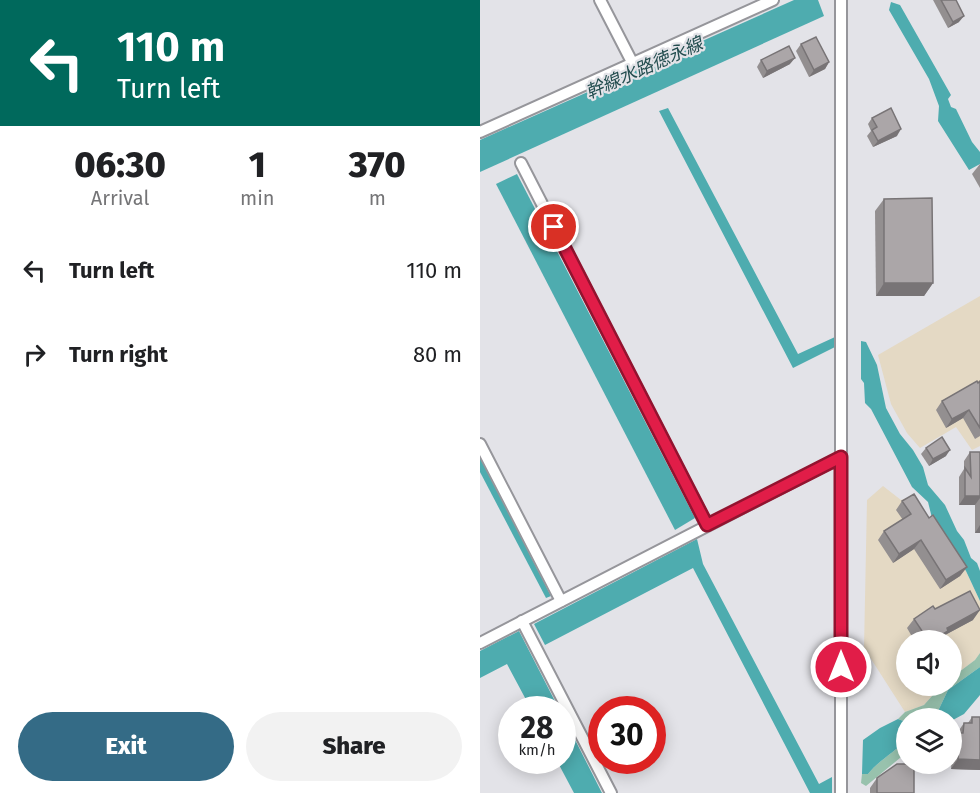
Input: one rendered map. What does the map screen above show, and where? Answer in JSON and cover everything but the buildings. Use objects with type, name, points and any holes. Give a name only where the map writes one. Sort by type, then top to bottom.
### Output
[{"type":"street","points":[[600,0],[633,64]]},
{"type":"street","points":[[480,132],[773,0]]},
{"type":"street","points":[[841,0],[841,793]]},
{"type":"street","points":[[521,163],[707,525]]},
{"type":"street","points":[[480,444],[561,601]]},
{"type":"street","points":[[480,643],[841,457]]},
{"type":"street","points":[[522,621],[611,793]]},
{"type":"shaded area","points":[[980,296],[980,446],[972,450],[956,427],[920,448],[907,433],[891,404],[878,355]]},
{"type":"shaded area","points":[[883,486],[901,500],[912,496],[933,522],[966,571],[980,601],[980,653],[962,670],[962,630],[896,630],[896,696],[932,696],[924,705],[916,708],[902,708],[864,648],[867,500]]},
{"type":"green space","points":[[980,653],[980,667],[962,680],[962,670]]},
{"type":"green space","points":[[932,696],[945,696],[939,708],[916,708],[924,705]]},
{"type":"green space","points":[[896,750],[896,761],[866,786],[861,783],[862,774],[868,774]]},
{"type":"water","name":"幹線水路徳永線","points":[[794,0],[818,0],[824,16],[480,172],[480,140]]},
{"type":"water","points":[[891,2],[900,5],[951,95],[948,99],[951,107],[956,109],[972,142],[980,152],[980,164],[969,170],[938,121],[939,106],[929,79],[889,10]]},
{"type":"water","points":[[668,108],[798,354],[835,337],[835,347],[793,368],[659,111]]},
{"type":"water","points":[[517,174],[695,518],[675,530],[496,184]]},
{"type":"water","points":[[861,341],[866,342],[877,365],[886,408],[900,434],[923,467],[928,485],[945,505],[971,558],[977,563],[980,571],[980,601],[966,571],[933,522],[928,502],[912,487],[871,409],[865,403],[864,383],[861,379]]},
{"type":"water","points":[[480,457],[551,596],[546,598],[480,472]]},
{"type":"water","points":[[697,539],[703,564],[819,784],[832,777],[832,793],[810,793],[693,568],[545,645],[534,624]]},
{"type":"water","points":[[519,631],[552,696],[524,696],[507,664],[480,678],[480,651]]},
{"type":"water","points":[[980,667],[980,695],[962,715],[962,708],[939,708],[945,696],[962,696],[962,680]]},
{"type":"water","points":[[896,720],[896,750],[868,774],[862,774],[863,740]]},
{"type":"water","points":[[576,742],[588,765],[588,774],[592,774],[602,793],[574,793],[564,774],[576,774]]},
{"type":"route","points":[[554,227],[707,525],[841,457],[841,667]]}]
